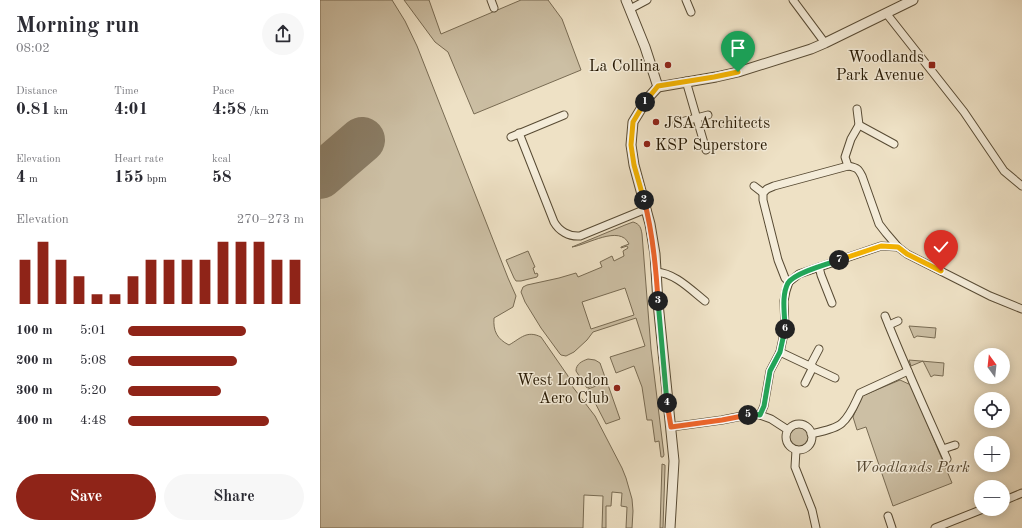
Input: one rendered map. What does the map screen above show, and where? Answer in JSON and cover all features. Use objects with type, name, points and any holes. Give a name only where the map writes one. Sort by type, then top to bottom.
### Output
[{"type":"street","points":[[491,0],[494,8]]},
{"type":"street","points":[[647,0],[628,4],[658,86]]},
{"type":"street","points":[[686,0],[691,12]]},
{"type":"street","points":[[793,0],[825,43]]},
{"type":"street","points":[[670,528],[674,461],[671,427],[660,326],[655,254],[647,210],[634,165],[631,145],[633,122],[647,99],[658,86],[738,72],[811,49],[913,0]]},
{"type":"street","points":[[886,13],[964,112],[1004,171],[1022,186]]},
{"type":"street","points":[[686,82],[706,150]]},
{"type":"street","points":[[848,166],[846,157],[851,139],[859,125],[857,109]]},
{"type":"street","points":[[511,137],[564,115]]},
{"type":"street","points":[[677,124],[708,115]]},
{"type":"street","points":[[859,125],[894,144]]},
{"type":"street","points":[[519,133],[554,222],[558,228],[565,233],[573,236],[580,236],[647,210]]},
{"type":"street","points":[[789,282],[785,278],[778,260],[763,200],[763,193],[767,189],[774,186],[848,166],[856,168],[860,171],[879,224],[898,247],[907,254],[990,296],[1022,309]]},
{"type":"street","points":[[754,186],[763,193]]},
{"type":"street","points":[[881,246],[885,240],[886,233]]},
{"type":"street","points":[[760,415],[764,406],[770,371],[780,352],[785,329],[784,301],[789,282],[799,274],[881,246],[898,247]]},
{"type":"street","points":[[819,267],[832,303]]},
{"type":"street","points":[[656,272],[676,279],[705,301]]},
{"type":"street","points":[[885,316],[947,460]]},
{"type":"street","points":[[889,325],[898,321]]},
{"type":"street","points":[[805,383],[819,349]]},
{"type":"street","points":[[780,352],[835,378]]},
{"type":"street","points":[[811,434],[827,430],[841,424],[850,413],[860,393],[908,371]]},
{"type":"street","points":[[671,427],[752,414],[771,419],[788,430]]},
{"type":"street","points":[[795,425],[803,425],[810,430],[812,438],[811,442],[808,446],[801,450],[792,448],[787,442],[786,434],[788,430],[795,425]]},
{"type":"street","points":[[943,449],[955,445]]},
{"type":"street","points":[[796,450],[795,467],[812,510],[816,528]]},
{"type":"street","points":[[1010,498],[1022,493]]},
{"type":"street","points":[[934,528],[974,512]]},
{"type":"street","points":[[888,516],[892,528]]},
{"type":"green space","points":[[320,0],[392,0],[405,21],[417,46],[516,296],[513,307],[494,318],[495,331],[501,340],[509,345],[524,336],[532,334],[541,337],[568,376],[572,386],[595,416],[622,468],[632,499],[632,528],[626,528],[627,507],[621,506],[622,493],[612,492],[611,506],[606,506],[606,528],[602,528],[603,496],[584,495],[583,528],[320,528]]},
{"type":"green space","points":[[404,0],[429,0],[441,34],[521,0],[548,0],[562,19],[581,70],[474,114],[448,52],[435,42]]},
{"type":"green space","points":[[633,222],[640,226],[642,234],[651,349],[664,455],[663,457],[661,457],[659,441],[655,442],[652,420],[647,420],[642,387],[634,366],[616,373],[610,357],[645,346],[636,318],[593,332],[574,352],[566,356],[561,355],[541,328],[525,302],[521,292],[523,287],[527,285],[576,273],[578,277],[602,267],[600,262],[612,256],[614,261],[624,256],[623,251],[628,248],[627,246],[621,247],[629,244],[625,238],[618,236],[603,237],[572,247]],"holes":[[[625,288],[634,315],[591,329],[582,302]]]},
{"type":"green space","points":[[528,251],[535,267],[533,268],[535,274],[537,273],[538,275],[537,277],[516,281],[506,260]]},
{"type":"green space","points":[[909,326],[936,328],[935,338],[917,336],[914,338]]},
{"type":"green space","points":[[588,359],[595,360],[600,363],[606,380],[587,388],[576,369],[578,365]]},
{"type":"green space","points":[[909,360],[923,361],[911,366]]},
{"type":"green space","points":[[923,361],[944,363],[943,376],[934,375],[931,377]]},
{"type":"green space","name":"Woodlands Park","points":[[900,380],[911,385],[952,483],[893,506],[866,427],[857,430],[853,417],[862,396]]},
{"type":"green space","points":[[607,382],[620,419],[606,424],[588,389]]},
{"type":"green space","points":[[799,427],[806,430],[809,437],[806,444],[799,447],[792,444],[789,437],[792,430]]},
{"type":"green space","points":[[662,464],[665,465],[665,468],[663,528],[660,528]]},
{"type":"runway","points":[[320,176],[362,140]]},
{"type":"place","name":"La Collina","points":[[668,65]]},
{"type":"place","name":"Woodlands Park Avenue","points":[[932,65]]},
{"type":"place","name":"JSA Architects","points":[[656,122]]},
{"type":"place","name":"KSP Superstore","points":[[647,144]]},
{"type":"place","name":"West London Aero Club","points":[[617,388]]},
{"type":"route","points":[[738,72],[658,86],[647,99],[633,122],[631,145],[634,165],[647,210],[655,254],[667,401],[671,427],[752,414],[760,415],[764,406],[770,371],[780,352],[785,329],[784,301],[786,291],[789,282],[799,274],[881,246],[898,247],[907,254],[941,271]]}]
